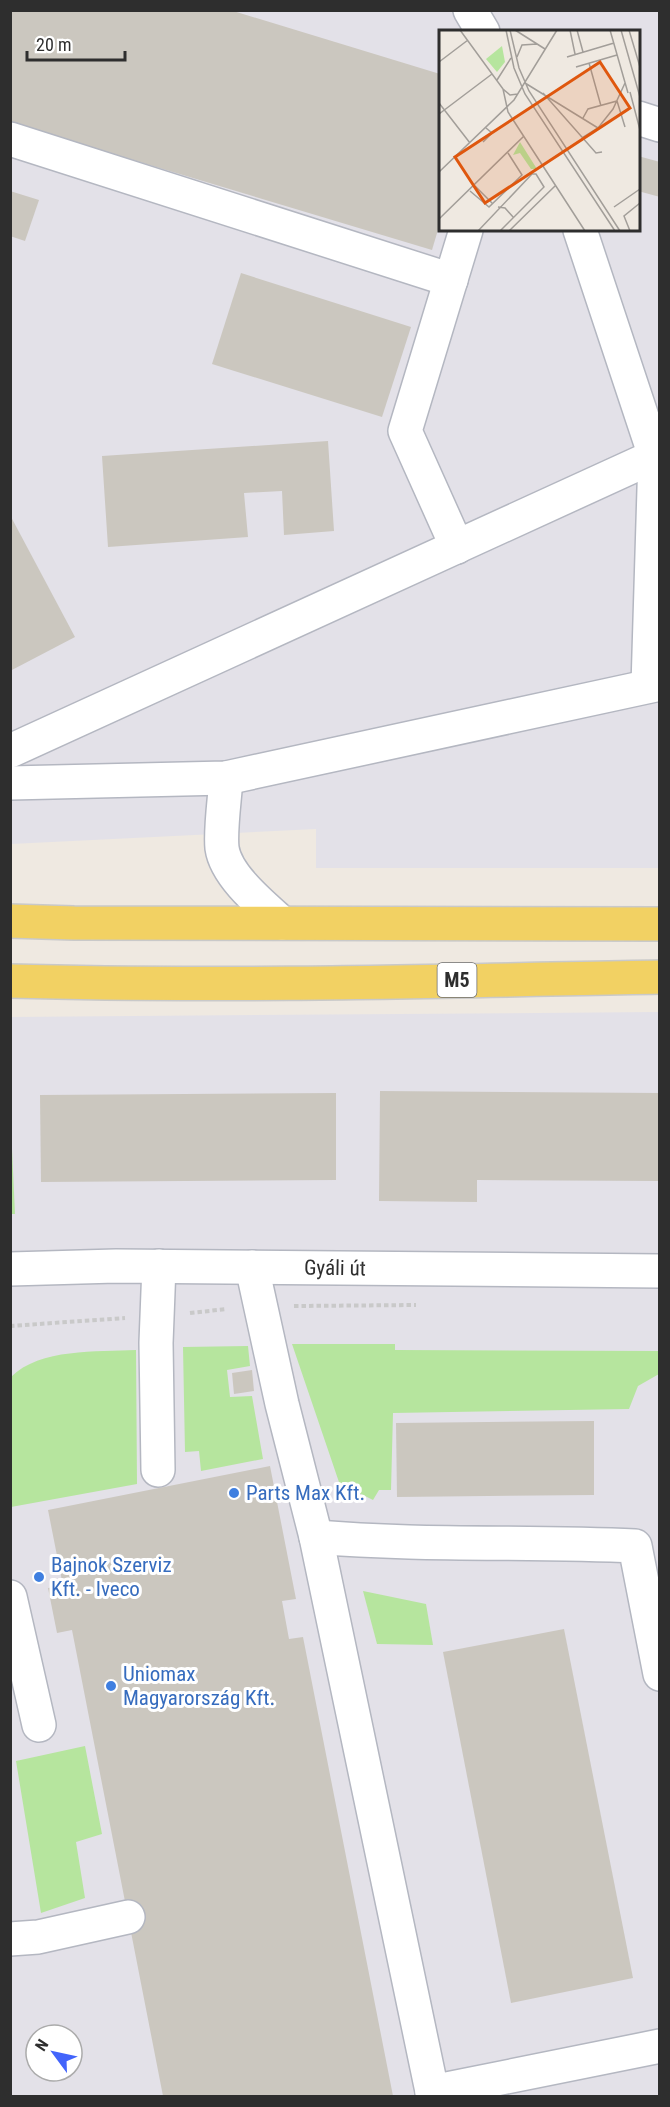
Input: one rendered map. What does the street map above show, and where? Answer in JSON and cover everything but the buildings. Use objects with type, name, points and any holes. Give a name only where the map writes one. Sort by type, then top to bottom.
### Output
[{"type":"main road","points":[[10,921],[660,924]]},
{"type":"main road","name":"M5","points":[[10,981],[96,984],[254,984],[660,977]]},
{"type":"street","points":[[640,118],[660,124]]},
{"type":"street","points":[[10,140],[451,279]]},
{"type":"street","points":[[457,547],[405,432],[466,231]]},
{"type":"street","points":[[10,783],[226,778],[654,685],[655,456],[580,231]]},
{"type":"street","points":[[10,751],[655,456]]},
{"type":"street","points":[[226,778],[222,849],[232,870],[246,890],[282,923]]},
{"type":"street","points":[[158,1470],[156,1343],[159,1266]]},
{"type":"street","name":"Gyáli út","points":[[10,1269],[159,1266],[660,1271]]},
{"type":"street","points":[[252,1267],[282,1404],[316,1537],[433,2094],[660,2046]]},
{"type":"street","points":[[316,1537],[379,1542],[635,1546],[660,1674]]},
{"type":"street","points":[[10,1597],[39,1725]]},
{"type":"street","points":[[10,1939],[38,1937],[128,1917]]},
{"type":"shaded area","points":[[10,11],[659,11],[659,868],[316,868],[316,829],[11,844]]},
{"type":"shaded area","points":[[659,1012],[659,2096],[11,2096],[10,1017]]},
{"type":"green space","points":[[11,1127],[15,1214],[11,1214]]},
{"type":"green space","points":[[292,1344],[395,1344],[395,1350],[659,1351],[659,1374],[638,1386],[629,1409],[393,1413],[391,1490],[379,1490],[373,1500],[355,1491],[342,1491]]},
{"type":"green space","points":[[248,1346],[250,1366],[227,1370],[230,1397],[252,1396],[263,1459],[201,1471],[199,1451],[185,1452],[183,1347]]},
{"type":"green space","points":[[136,1350],[137,1484],[11,1507],[11,1377],[37,1361],[53,1356]]},
{"type":"green space","points":[[363,1591],[426,1604],[433,1645],[377,1644]]},
{"type":"green space","points":[[85,1746],[102,1834],[76,1842],[85,1898],[41,1913],[16,1761]]},
{"type":"place","name":"Parts Max Kft.","points":[[234,1493]]},
{"type":"place","name":"Bajnok Szerviz Kft. - Iveco","points":[[39,1577]]},
{"type":"place","name":"Uniomax Magyarország Kft.","points":[[111,1686]]}]
